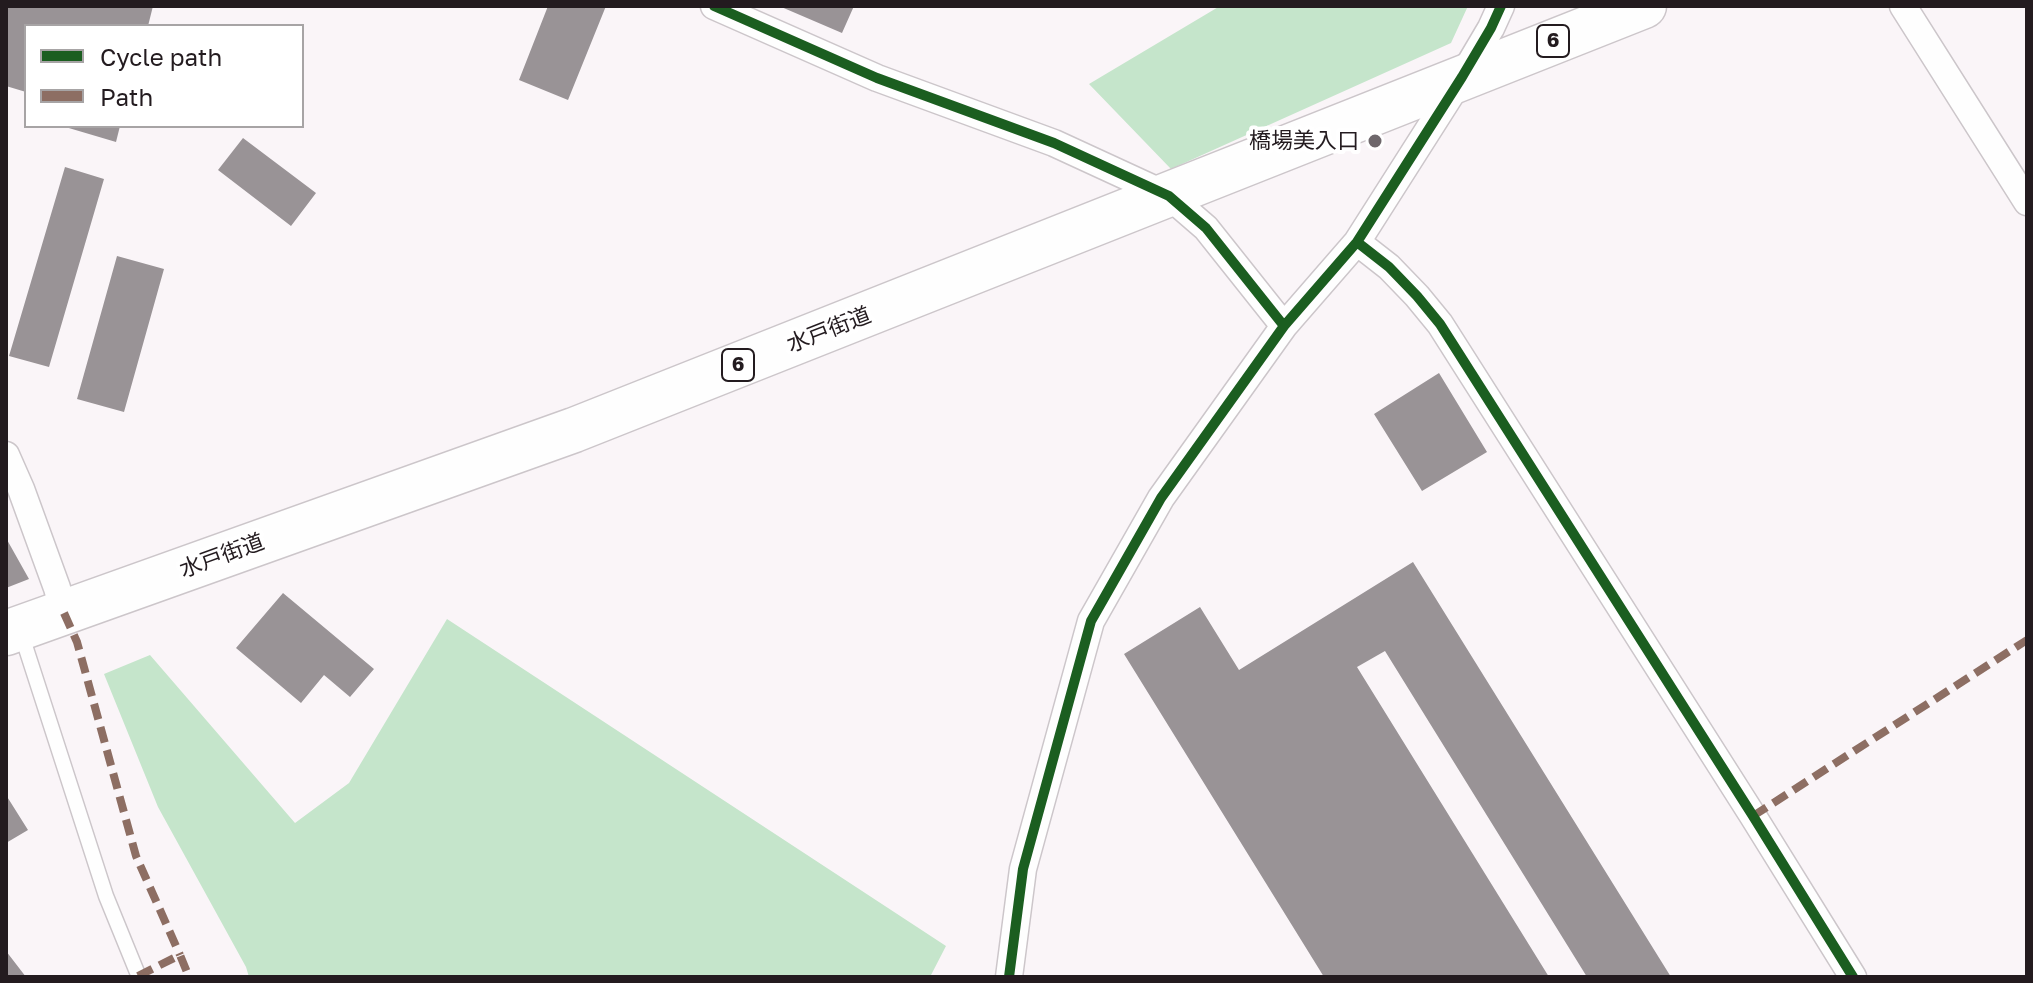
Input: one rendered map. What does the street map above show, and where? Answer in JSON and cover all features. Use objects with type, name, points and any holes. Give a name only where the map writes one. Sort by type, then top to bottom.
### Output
[{"type":"highway","name":"水戸街道","points":[[13,631],[574,430],[1644,6]]},
{"type":"street","points":[[714,6],[877,78],[1054,143],[1169,196],[1206,228],[1284,326]]},
{"type":"street","points":[[1009,977],[1023,869],[1091,621],[1161,498],[1284,326],[1357,242],[1462,77],[1501,6]]},
{"type":"street","points":[[1903,6],[2027,202]]},
{"type":"street","points":[[1357,242],[1389,267],[1440,324],[1853,977]]},
{"type":"street","points":[[6,455],[64,613]]},
{"type":"lane","points":[[13,631],[106,896],[139,977]]},
{"type":"green space","points":[[1220,6],[1468,6],[1451,43],[1171,169],[1089,84]]},
{"type":"green space","points":[[447,619],[946,946],[930,977],[249,977],[158,807],[104,674],[150,655],[295,823],[349,783]]},
{"type":"building","points":[[6,6],[153,6],[148,24],[24,24],[24,91],[6,86]]},
{"type":"building","points":[[548,6],[606,6],[568,100],[519,80]]},
{"type":"building","points":[[779,6],[854,6],[842,33]]},
{"type":"building","points":[[69,128],[120,128],[116,142]]},
{"type":"building","points":[[243,138],[316,193],[291,226],[218,170]]},
{"type":"building","points":[[65,167],[104,179],[49,367],[9,356]]},
{"type":"building","points":[[117,256],[164,269],[124,412],[77,399]]},
{"type":"building","points":[[1439,373],[1487,452],[1422,491],[1374,414]]},
{"type":"building","points":[[6,538],[29,579],[6,588]]},
{"type":"building","points":[[1413,562],[1671,977],[1587,977],[1385,651],[1357,667],[1549,977],[1324,977],[1124,654],[1200,607],[1239,670]]},
{"type":"building","points":[[283,593],[374,669],[350,697],[324,675],[301,703],[236,648]]},
{"type":"building","points":[[6,795],[28,830],[6,843]]},
{"type":"building","points":[[6,951],[26,977],[6,977]]},
{"type":"marked path","points":[[64,613],[77,642],[136,856],[180,955]]},
{"type":"marked path","points":[[1753,816],[2027,640]]},
{"type":"marked path","points":[[138,976],[180,955],[189,977]]},
{"type":"cycle path","points":[[714,6],[877,78],[1054,143],[1169,196],[1206,228],[1284,326]]},
{"type":"cycle path","points":[[1009,977],[1023,869],[1091,621],[1161,498],[1284,326],[1357,242],[1462,77],[1501,6]]},
{"type":"cycle path","points":[[1357,242],[1389,267],[1440,324],[1853,977]]},
{"type":"place","name":"橋場美入口","points":[[1375,141]]}]
